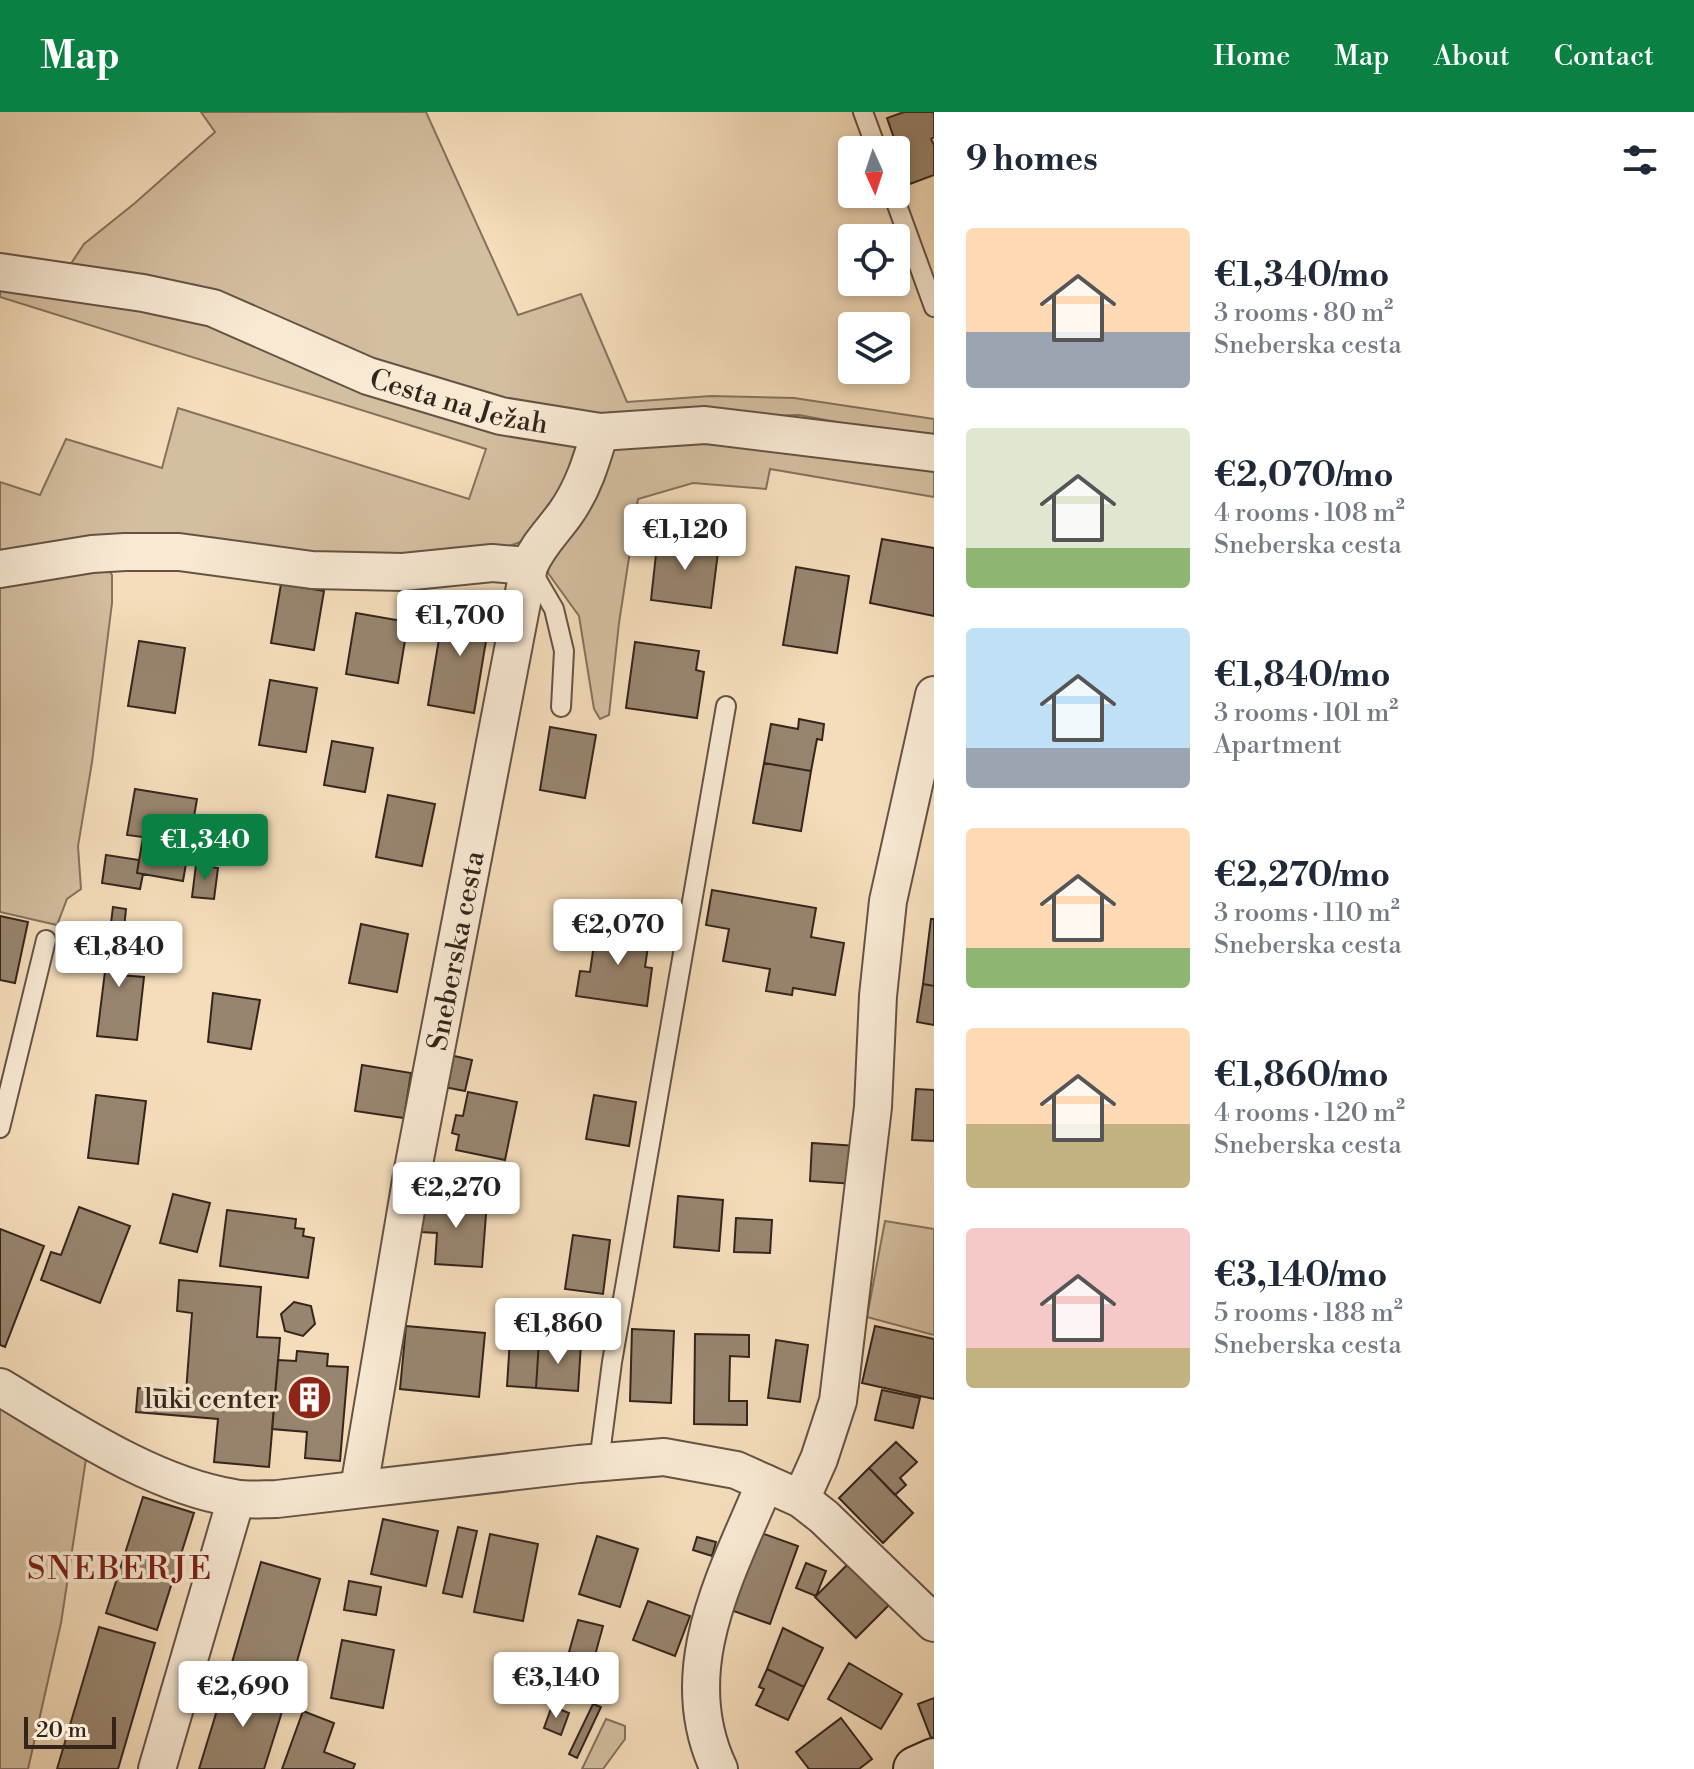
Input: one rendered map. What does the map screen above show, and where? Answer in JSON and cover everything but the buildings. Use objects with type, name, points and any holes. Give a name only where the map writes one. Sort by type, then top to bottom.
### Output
[{"type":"main road","points":[[916,1769],[934,1761]]},
{"type":"street","name":"Cesta na Ježah","points":[[0,272],[143,293],[213,308],[368,376],[501,416],[600,432],[705,425],[934,453]]},
{"type":"street","name":"Sneberska cesta","points":[[359,1488],[413,1169],[529,566],[537,546],[564,516],[585,482],[600,432]]},
{"type":"street","points":[[0,569],[92,554],[152,552],[179,552],[312,570],[403,572],[492,563],[529,566]]},
{"type":"street","points":[[801,1499],[819,1459],[838,1401],[873,1107],[878,996],[888,901],[934,695]]},
{"type":"street","points":[[0,1387],[75,1431],[176,1483],[236,1499],[277,1499],[664,1457],[736,1470],[801,1499],[824,1517],[934,1623]]},
{"type":"street","points":[[719,1769],[707,1738],[703,1716],[702,1652],[709,1621],[765,1483]]},
{"type":"street","points":[[157,1769],[236,1499]]},
{"type":"lane","points":[[863,112],[872,136]]},
{"type":"lane","points":[[898,208],[934,307]]},
{"type":"lane","points":[[529,566],[554,609],[564,651],[561,707]]},
{"type":"lane","points":[[599,1462],[612,1362],[726,706]]},
{"type":"lane","points":[[0,1128],[46,940]]},
{"type":"shaded area","points":[[201,112],[426,112],[518,315],[581,294],[627,402],[711,396],[794,398],[934,419],[934,440],[799,415],[619,420],[544,415],[70,265],[84,244],[215,132]]},
{"type":"shaded area","points":[[0,273],[97,287],[580,445],[580,459],[537,536],[479,553],[0,564],[0,482],[40,495],[66,439],[162,468],[178,408],[469,499],[486,449],[0,297]]},
{"type":"shaded area","points":[[676,434],[934,459],[934,497],[770,469],[766,489],[693,483],[638,499],[609,715],[600,719],[594,709],[579,616],[548,573],[550,550],[614,445]]},
{"type":"shaded area","points":[[103,562],[112,575],[112,603],[78,846],[81,889],[67,899],[57,925],[0,912],[0,575]]},
{"type":"shaded area","points":[[885,1221],[934,1229],[934,1335],[867,1317]]},
{"type":"shaded area","points":[[0,1401],[86,1459],[61,1623],[28,1769],[0,1769]]},
{"type":"shaded area","points":[[606,1719],[625,1726],[625,1739],[603,1769],[582,1769]]},
{"type":"place","name":"luki center","points":[[310,1398]]},
{"type":"district","name":"SNEBERJE","points":[[120,1568]]}]
